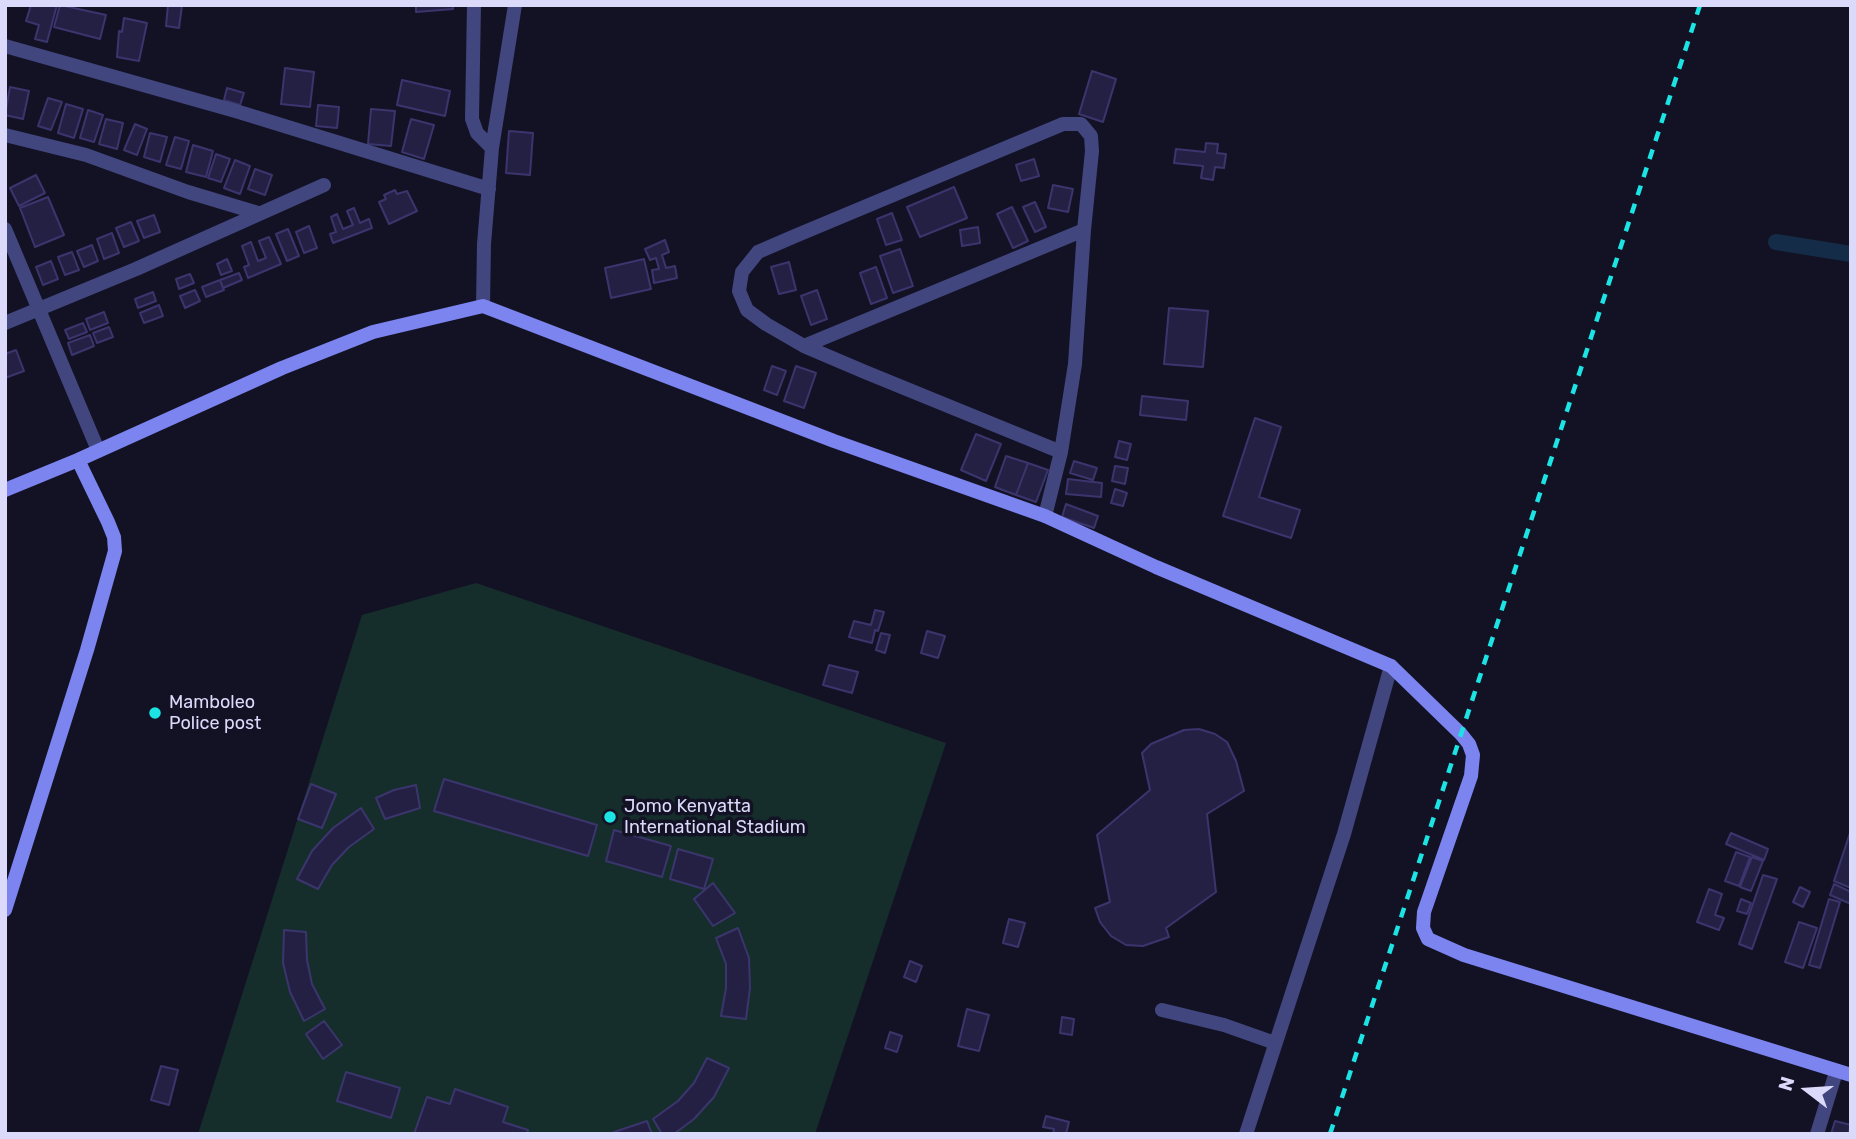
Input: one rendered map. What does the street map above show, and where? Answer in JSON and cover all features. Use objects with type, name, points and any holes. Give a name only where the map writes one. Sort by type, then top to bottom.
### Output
[{"type":"street","points":[[474,5],[472,119],[477,133],[492,148]]},
{"type":"street","points":[[483,306],[484,244],[492,148],[515,5]]},
{"type":"street","points":[[5,46],[489,189]]},
{"type":"street","points":[[1045,516],[1061,452],[1075,364],[1092,151],[1091,136],[1081,124],[1063,124],[758,252],[743,272],[739,290],[747,310],[766,324],[804,345],[1061,452]]},
{"type":"street","points":[[5,135],[86,155],[188,192],[258,213]]},
{"type":"street","points":[[5,323],[324,185]]},
{"type":"street","points":[[5,229],[98,450]]},
{"type":"street","points":[[804,345],[1084,230]]},
{"type":"street","points":[[5,490],[282,368],[373,332],[483,306],[834,442],[1045,516],[1156,567],[1391,666],[1461,734],[1473,755],[1471,776],[1424,912],[1423,928],[1428,939],[1464,955],[1844,1074],[1817,1134]]},
{"type":"street","points":[[5,910],[115,551],[114,537],[108,522],[78,460]]},
{"type":"street","points":[[1246,1134],[1344,834],[1391,666]]},
{"type":"street","points":[[1162,1010],[1224,1025],[1275,1043]]},
{"type":"green space","name":"Jomo Kenyatta International Stadium","points":[[476,583],[946,743],[815,1134],[198,1134],[362,615]]},
{"type":"building","points":[[31,5],[57,5],[47,42],[35,39],[39,25],[26,21]]},
{"type":"building","points":[[60,5],[106,15],[100,39],[54,27]]},
{"type":"building","points":[[168,5],[182,5],[179,28],[166,26]]},
{"type":"building","points":[[416,5],[453,5],[453,9],[416,12]]},
{"type":"building","points":[[124,18],[147,23],[139,61],[117,57],[119,31],[122,32]]},
{"type":"building","points":[[285,68],[314,72],[310,107],[281,104]]},
{"type":"building","points":[[1092,71],[1116,79],[1103,122],[1079,114]]},
{"type":"building","points":[[402,80],[450,91],[445,116],[397,105]]},
{"type":"building","points":[[10,87],[29,91],[23,119],[5,115]]},
{"type":"building","points":[[227,88],[244,93],[240,105],[224,100]]},
{"type":"building","points":[[48,98],[62,102],[51,130],[38,126]]},
{"type":"building","points":[[66,104],[83,109],[74,138],[58,133]]},
{"type":"building","points":[[318,105],[339,107],[337,128],[316,126]]},
{"type":"building","points":[[371,109],[395,111],[391,146],[368,144]]},
{"type":"building","points":[[88,110],[103,115],[94,142],[80,138]]},
{"type":"building","points":[[106,119],[123,123],[117,149],[99,144]]},
{"type":"building","points":[[411,119],[434,125],[424,159],[402,152]]},
{"type":"building","points":[[135,124],[147,129],[137,155],[124,150]]},
{"type":"building","points":[[509,131],[533,133],[530,175],[506,173]]},
{"type":"building","points":[[150,133],[167,137],[160,162],[144,157]]},
{"type":"building","points":[[175,137],[189,141],[181,169],[166,165]]},
{"type":"building","points":[[1206,143],[1218,144],[1217,153],[1226,154],[1224,168],[1215,167],[1213,180],[1201,178],[1203,166],[1174,163],[1176,149],[1205,152]]},
{"type":"building","points":[[193,145],[213,151],[206,177],[186,172]]},
{"type":"building","points":[[216,154],[230,159],[221,182],[208,178]]},
{"type":"building","points":[[1034,159],[1039,176],[1021,181],[1016,165]]},
{"type":"building","points":[[235,160],[250,166],[240,194],[224,188]]},
{"type":"building","points":[[255,169],[272,175],[265,195],[248,189]]},
{"type":"building","points":[[36,175],[45,193],[19,206],[10,188]]},
{"type":"building","points":[[1053,185],[1073,189],[1068,212],[1048,208]]},
{"type":"building","points":[[954,187],[967,218],[920,237],[907,207]]},
{"type":"building","points":[[395,190],[397,194],[407,191],[417,211],[389,224],[379,202],[386,199],[384,195]]},
{"type":"building","points":[[48,197],[64,235],[35,247],[20,208]]},
{"type":"building","points":[[1035,202],[1046,227],[1035,232],[1023,207]]},
{"type":"building","points":[[1012,207],[1028,241],[1013,248],[997,214]]},
{"type":"building","points":[[354,208],[360,223],[369,219],[372,228],[333,243],[330,234],[336,232],[331,217],[337,214],[343,229],[353,225],[347,211]]},
{"type":"building","points":[[892,213],[902,240],[886,245],[877,219]]},
{"type":"building","points":[[154,215],[160,232],[144,238],[137,221]]},
{"type":"building","points":[[131,222],[139,241],[124,247],[116,228]]},
{"type":"building","points":[[309,226],[317,248],[304,253],[296,232]]},
{"type":"building","points":[[978,227],[980,243],[962,246],[960,230]]},
{"type":"building","points":[[288,229],[299,256],[287,261],[276,234]]},
{"type":"building","points":[[112,233],[119,253],[104,259],[97,239]]},
{"type":"building","points":[[269,237],[281,264],[248,278],[244,267],[249,265],[242,246],[251,242],[258,261],[266,258],[259,241]]},
{"type":"building","points":[[665,240],[669,252],[662,255],[666,268],[675,266],[677,278],[654,283],[652,270],[659,269],[656,258],[650,260],[645,249]]},
{"type":"building","points":[[92,245],[98,261],[84,267],[77,251]]},
{"type":"building","points":[[900,249],[913,286],[893,293],[880,256]]},
{"type":"building","points":[[72,252],[79,270],[65,275],[58,257]]},
{"type":"building","points":[[227,259],[232,271],[221,275],[217,264]]},
{"type":"building","points":[[644,259],[651,289],[611,298],[605,268]]},
{"type":"building","points":[[51,261],[58,279],[43,285],[36,267]]},
{"type":"building","points":[[789,262],[796,290],[779,294],[771,267]]},
{"type":"building","points":[[876,267],[887,298],[871,304],[860,273]]},
{"type":"building","points":[[239,273],[242,280],[223,288],[220,280]]},
{"type":"building","points":[[190,274],[194,283],[179,289],[176,279]]},
{"type":"building","points":[[220,280],[224,290],[206,297],[202,287]]},
{"type":"building","points":[[195,290],[200,301],[185,308],[180,296]]},
{"type":"building","points":[[817,290],[827,319],[811,325],[801,296]]},
{"type":"building","points":[[153,292],[156,301],[138,308],[135,299]]},
{"type":"building","points":[[159,305],[163,316],[144,323],[140,313]]},
{"type":"building","points":[[1169,308],[1208,311],[1203,367],[1164,364]]},
{"type":"building","points":[[104,312],[108,323],[90,330],[86,319]]},
{"type":"building","points":[[83,323],[87,332],[69,339],[65,330]]},
{"type":"building","points":[[109,327],[113,337],[97,343],[93,333]]},
{"type":"building","points":[[90,335],[94,346],[72,355],[68,343]]},
{"type":"building","points":[[16,350],[24,371],[5,378],[5,354]]},
{"type":"building","points":[[772,366],[786,371],[777,395],[764,390]]},
{"type":"building","points":[[796,366],[816,373],[804,408],[784,401]]},
{"type":"building","points":[[1142,396],[1188,401],[1186,420],[1140,415]]},
{"type":"building","points":[[1255,418],[1281,427],[1259,497],[1300,510],[1291,538],[1223,516]]},
{"type":"building","points":[[976,434],[1001,444],[986,481],[961,470]]},
{"type":"building","points":[[1119,441],[1131,444],[1127,460],[1115,457]]},
{"type":"building","points":[[1006,456],[1028,463],[1016,495],[995,487]]},
{"type":"building","points":[[1074,461],[1097,468],[1093,480],[1070,473]]},
{"type":"building","points":[[1028,463],[1048,470],[1036,502],[1016,495]]},
{"type":"building","points":[[1115,466],[1128,468],[1125,484],[1112,481]]},
{"type":"building","points":[[1068,479],[1102,483],[1101,497],[1066,494]]},
{"type":"building","points":[[1115,489],[1127,493],[1123,506],[1111,503]]},
{"type":"building","points":[[1066,504],[1098,516],[1094,528],[1062,517]]},
{"type":"building","points":[[875,610],[884,612],[872,643],[849,637],[854,621],[871,625]]},
{"type":"building","points":[[927,631],[945,636],[938,658],[921,653]]},
{"type":"building","points":[[881,633],[890,635],[885,653],[876,650]]},
{"type":"building","points":[[829,665],[858,672],[852,693],[823,685]]},
{"type":"building","points":[[1199,729],[1215,734],[1227,742],[1236,761],[1244,791],[1207,814],[1216,892],[1166,928],[1169,937],[1143,946],[1126,945],[1111,936],[1100,922],[1095,908],[1110,902],[1097,835],[1150,790],[1142,753],[1151,744],[1184,730]]},
{"type":"building","points":[[444,779],[597,825],[588,856],[434,811]]},
{"type":"building","points":[[311,784],[336,794],[322,828],[298,819]]},
{"type":"building","points":[[416,785],[420,808],[385,819],[376,798]]},
{"type":"building","points":[[361,808],[374,829],[349,847],[332,865],[318,889],[297,879],[312,851],[333,828]]},
{"type":"building","points":[[614,830],[671,846],[662,877],[606,861]]},
{"type":"building","points":[[1851,830],[1851,888],[1834,881]]},
{"type":"building","points":[[1731,833],[1768,849],[1764,860],[1726,844]]},
{"type":"building","points":[[678,849],[713,859],[704,889],[670,879]]},
{"type":"building","points":[[1736,852],[1750,857],[1739,886],[1725,881]]},
{"type":"building","points":[[1752,857],[1763,861],[1751,891],[1740,887]]},
{"type":"building","points":[[1763,875],[1777,879],[1752,949],[1739,944]]},
{"type":"building","points":[[713,883],[735,913],[713,926],[694,899]]},
{"type":"building","points":[[1834,884],[1851,892],[1851,904],[1830,895]]},
{"type":"building","points":[[1800,887],[1810,892],[1803,907],[1793,902]]},
{"type":"building","points":[[1709,889],[1722,894],[1715,915],[1724,918],[1719,930],[1697,922]]},
{"type":"building","points":[[1741,899],[1751,903],[1747,914],[1737,911]]},
{"type":"building","points":[[1829,899],[1840,902],[1820,968],[1809,965]]},
{"type":"building","points":[[1009,919],[1025,923],[1018,947],[1003,943]]},
{"type":"building","points":[[1799,922],[1817,928],[1803,968],[1785,962]]},
{"type":"building","points":[[738,928],[749,958],[750,988],[746,1019],[721,1016],[726,988],[726,964],[716,938]]},
{"type":"building","points":[[284,930],[306,932],[307,960],[312,984],[325,1009],[304,1021],[290,992],[283,963]]},
{"type":"building","points":[[910,961],[922,966],[916,982],[904,977]]},
{"type":"building","points":[[967,1009],[989,1015],[979,1051],[958,1046]]},
{"type":"building","points":[[1062,1017],[1074,1019],[1072,1035],[1060,1033]]},
{"type":"building","points":[[324,1021],[342,1045],[323,1059],[306,1034]]},
{"type":"building","points":[[890,1032],[902,1036],[897,1052],[885,1048]]},
{"type":"building","points":[[707,1058],[729,1068],[714,1097],[694,1119],[674,1134],[662,1134],[653,1119],[678,1101],[694,1083]]},
{"type":"building","points":[[161,1066],[178,1070],[169,1105],[151,1100]]},
{"type":"building","points":[[346,1072],[400,1088],[391,1118],[337,1101]]},
{"type":"building","points":[[455,1089],[508,1107],[503,1122],[528,1130],[527,1134],[414,1134],[427,1097],[450,1104]]},
{"type":"building","points":[[1046,1116],[1069,1122],[1066,1134],[1053,1134],[1054,1129],[1043,1127]]},
{"type":"building","points":[[647,1121],[652,1134],[614,1132]]},
{"type":"building","points":[[1835,1121],[1851,1125],[1848,1134],[1831,1134]]},
{"type":"waterway","points":[[1776,242],[1851,254]]},
{"type":"railway","points":[[1330,1134],[1700,5]]},
{"type":"place","name":"Mamboleo Police post","points":[[155,713]]},
{"type":"place","name":"Jomo Kenyatta International Stadium","points":[[610,817]]}]
